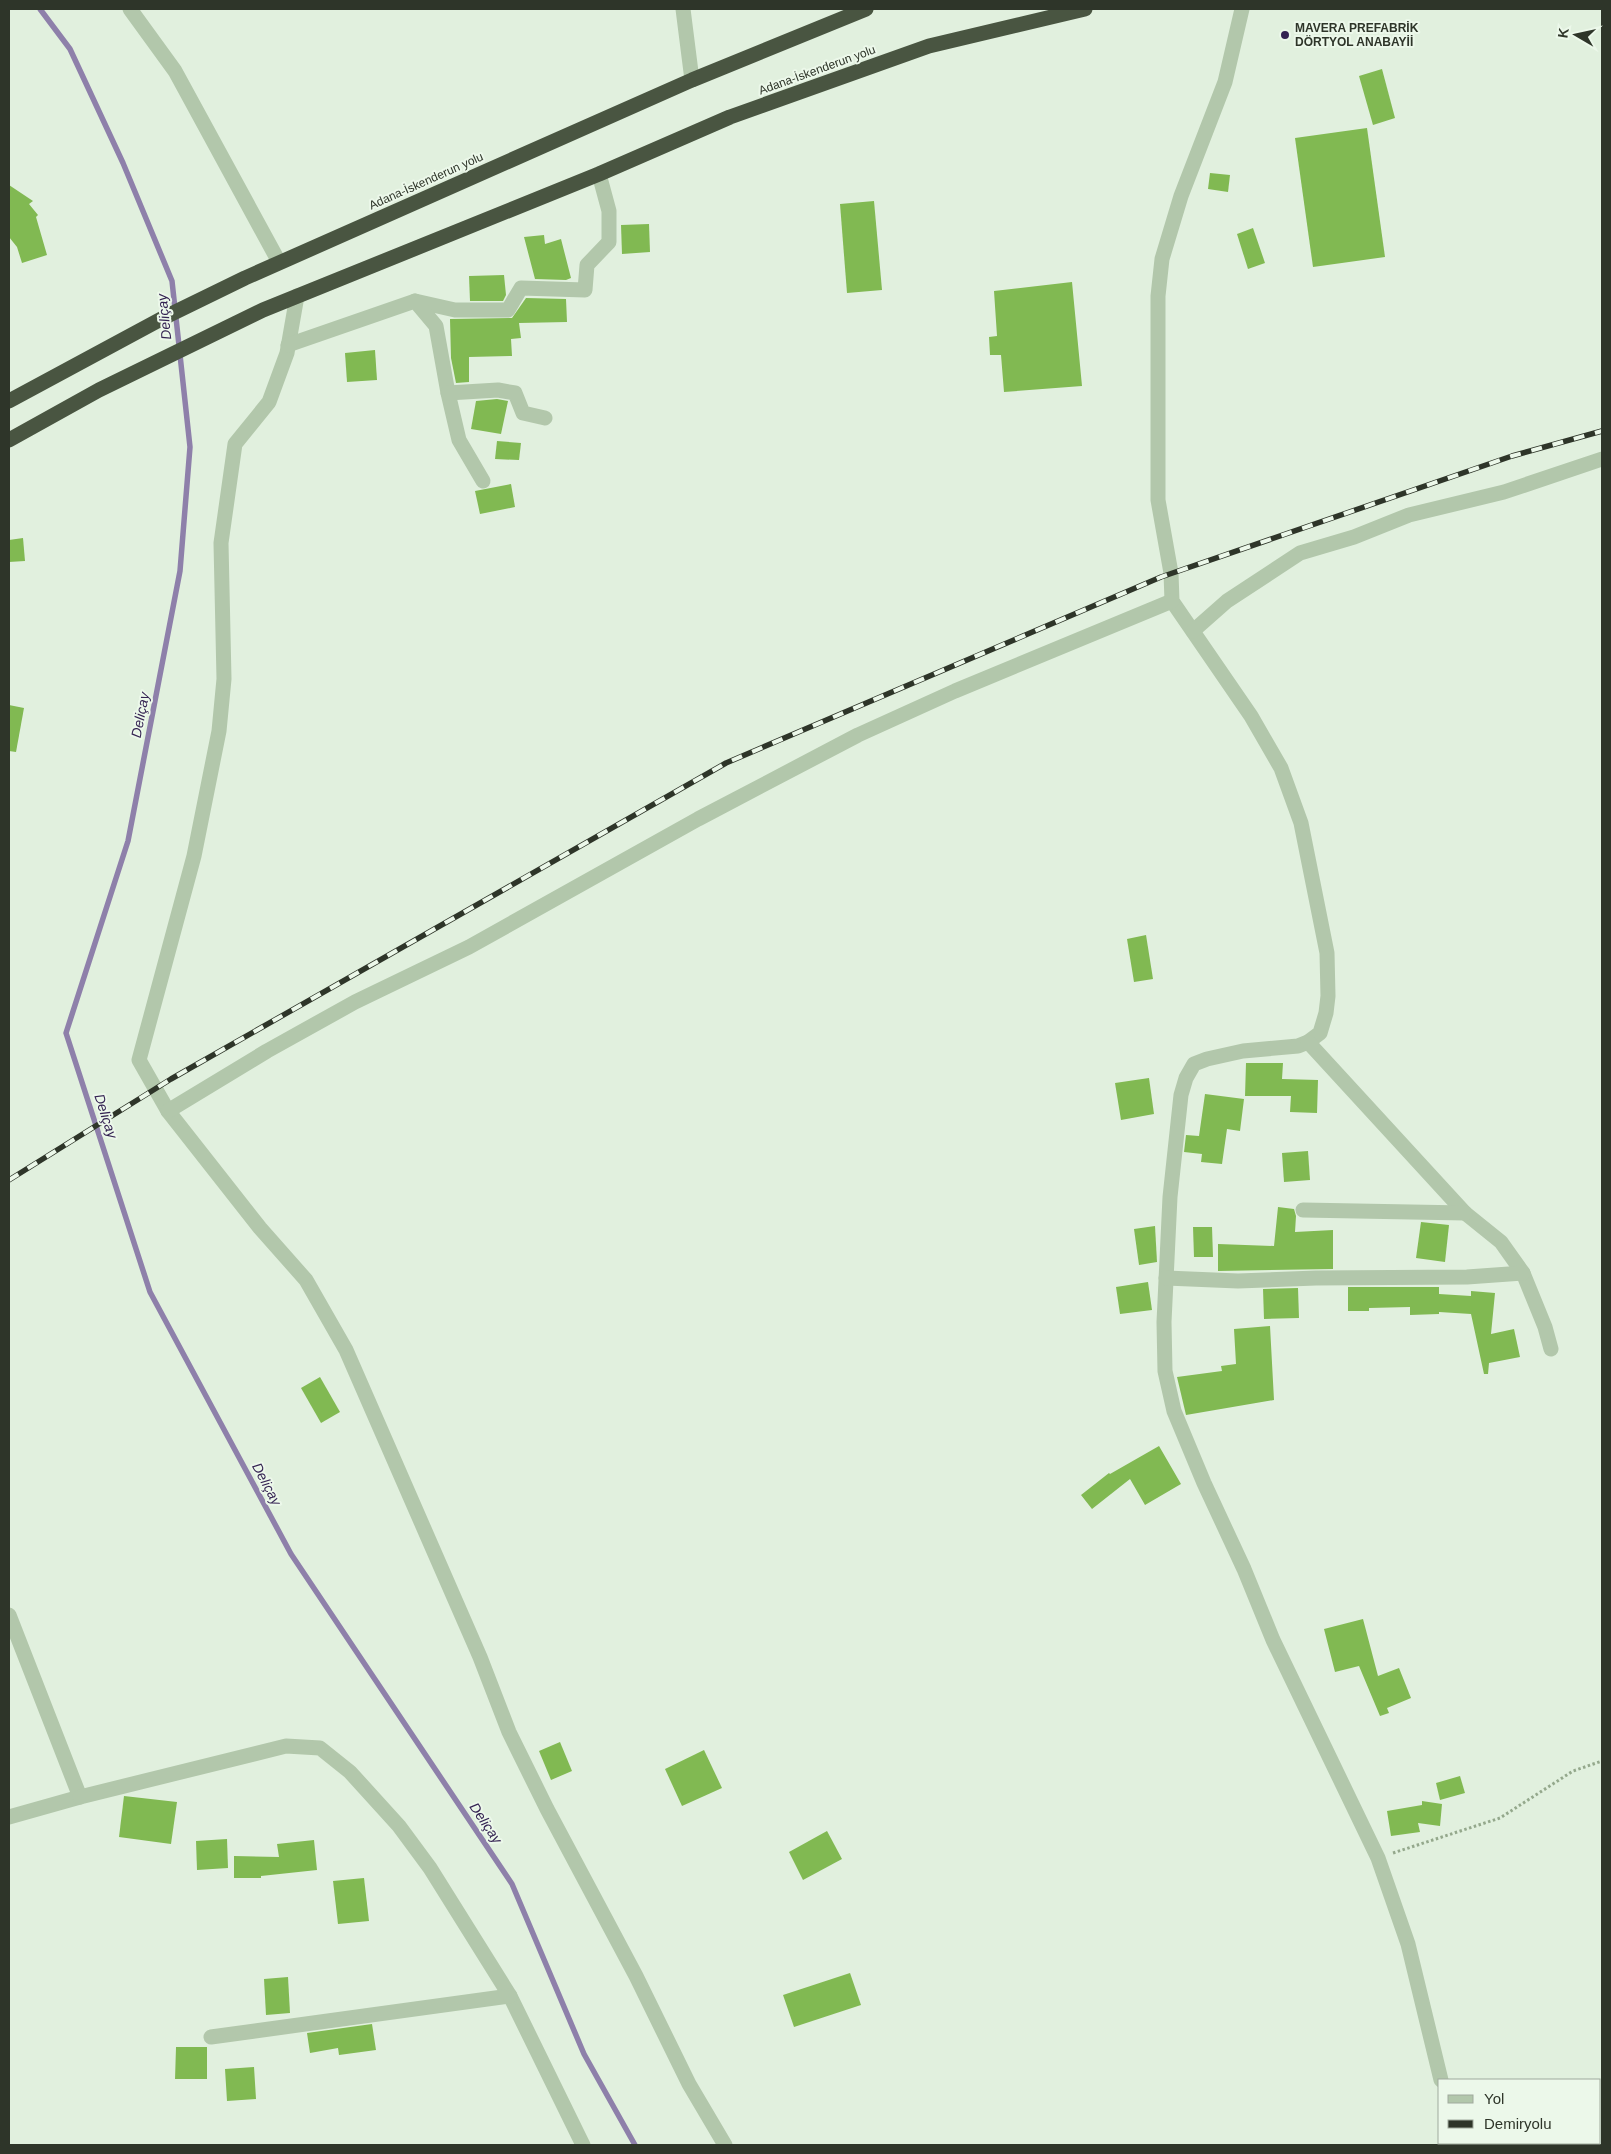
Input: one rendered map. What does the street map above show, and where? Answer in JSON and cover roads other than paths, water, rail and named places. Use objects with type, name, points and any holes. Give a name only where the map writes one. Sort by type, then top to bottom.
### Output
[{"type":"highway","name":"Adana-İskenderun yolu","points":[[9,401],[163,318],[244,278],[692,80],[866,9]]},
{"type":"highway","name":"Adana-İskenderun yolu","points":[[9,440],[99,390],[263,310],[599,174],[730,117],[929,46],[1085,9]]},
{"type":"street","points":[[130,9],[175,71],[279,262]]},
{"type":"street","points":[[683,9],[692,80]]},
{"type":"street","points":[[1242,9],[1225,82],[1181,196],[1162,258],[1158,296],[1158,500],[1171,573],[1172,601],[1251,716],[1277,761],[1301,823],[1327,953],[1328,996],[1326,1013],[1320,1033],[1308,1042],[1278,1050],[1243,1051],[1194,1064],[1181,1095],[1170,1196],[1166,1278],[1165,1371],[1174,1411],[1274,1640],[1378,1858],[1408,1944],[1441,2079]]},
{"type":"street","points":[[288,345],[414,301],[455,310],[508,310],[521,288],[585,290],[587,265],[609,242],[608,212],[599,174]]},
{"type":"street","points":[[297,296],[288,345],[269,402],[235,444],[221,543],[224,679],[219,731],[194,856],[139,1060],[168,1111],[260,1228],[306,1280],[346,1350],[480,1657],[509,1732],[551,1818],[636,1976],[689,2084],[724,2145]]},
{"type":"street","points":[[414,301],[436,326],[459,440],[483,481]]},
{"type":"street","points":[[448,393],[498,390],[515,394],[523,413],[545,418]]},
{"type":"street","points":[[1193,631],[1227,601],[1300,553],[1354,537],[1409,515],[1504,492],[1602,459]]},
{"type":"street","points":[[168,1111],[267,1051],[355,1002],[468,947],[698,819],[841,744],[955,691],[1172,601]]},
{"type":"street","points":[[1308,1042],[1465,1213],[1501,1242],[1523,1273],[1545,1327],[1551,1348]]},
{"type":"street","points":[[1303,1210],[1465,1213]]},
{"type":"street","points":[[1166,1278],[1238,1281],[1523,1273]]},
{"type":"street","points":[[9,1615],[80,1797]]},
{"type":"street","points":[[9,1817],[80,1797],[286,1746],[320,1748],[350,1772],[399,1826],[430,1868],[510,1996],[584,2145]]},
{"type":"street","points":[[211,2037],[510,1996]]},
{"type":"waterway","name":"Deliçay","points":[[40,9],[70,49],[123,163],[172,281],[190,447],[180,571],[128,841],[66,1033],[150,1292],[291,1554],[512,1884],[584,2054],[635,2145]]},
{"type":"railway","points":[[9,1180],[171,1079],[726,763],[1161,577],[1512,456],[1602,431]]},
{"type":"place","name":"MAVERA PREFABRİK DÖRTYOL ANABAYİİ","points":[[1285,35]]}]
